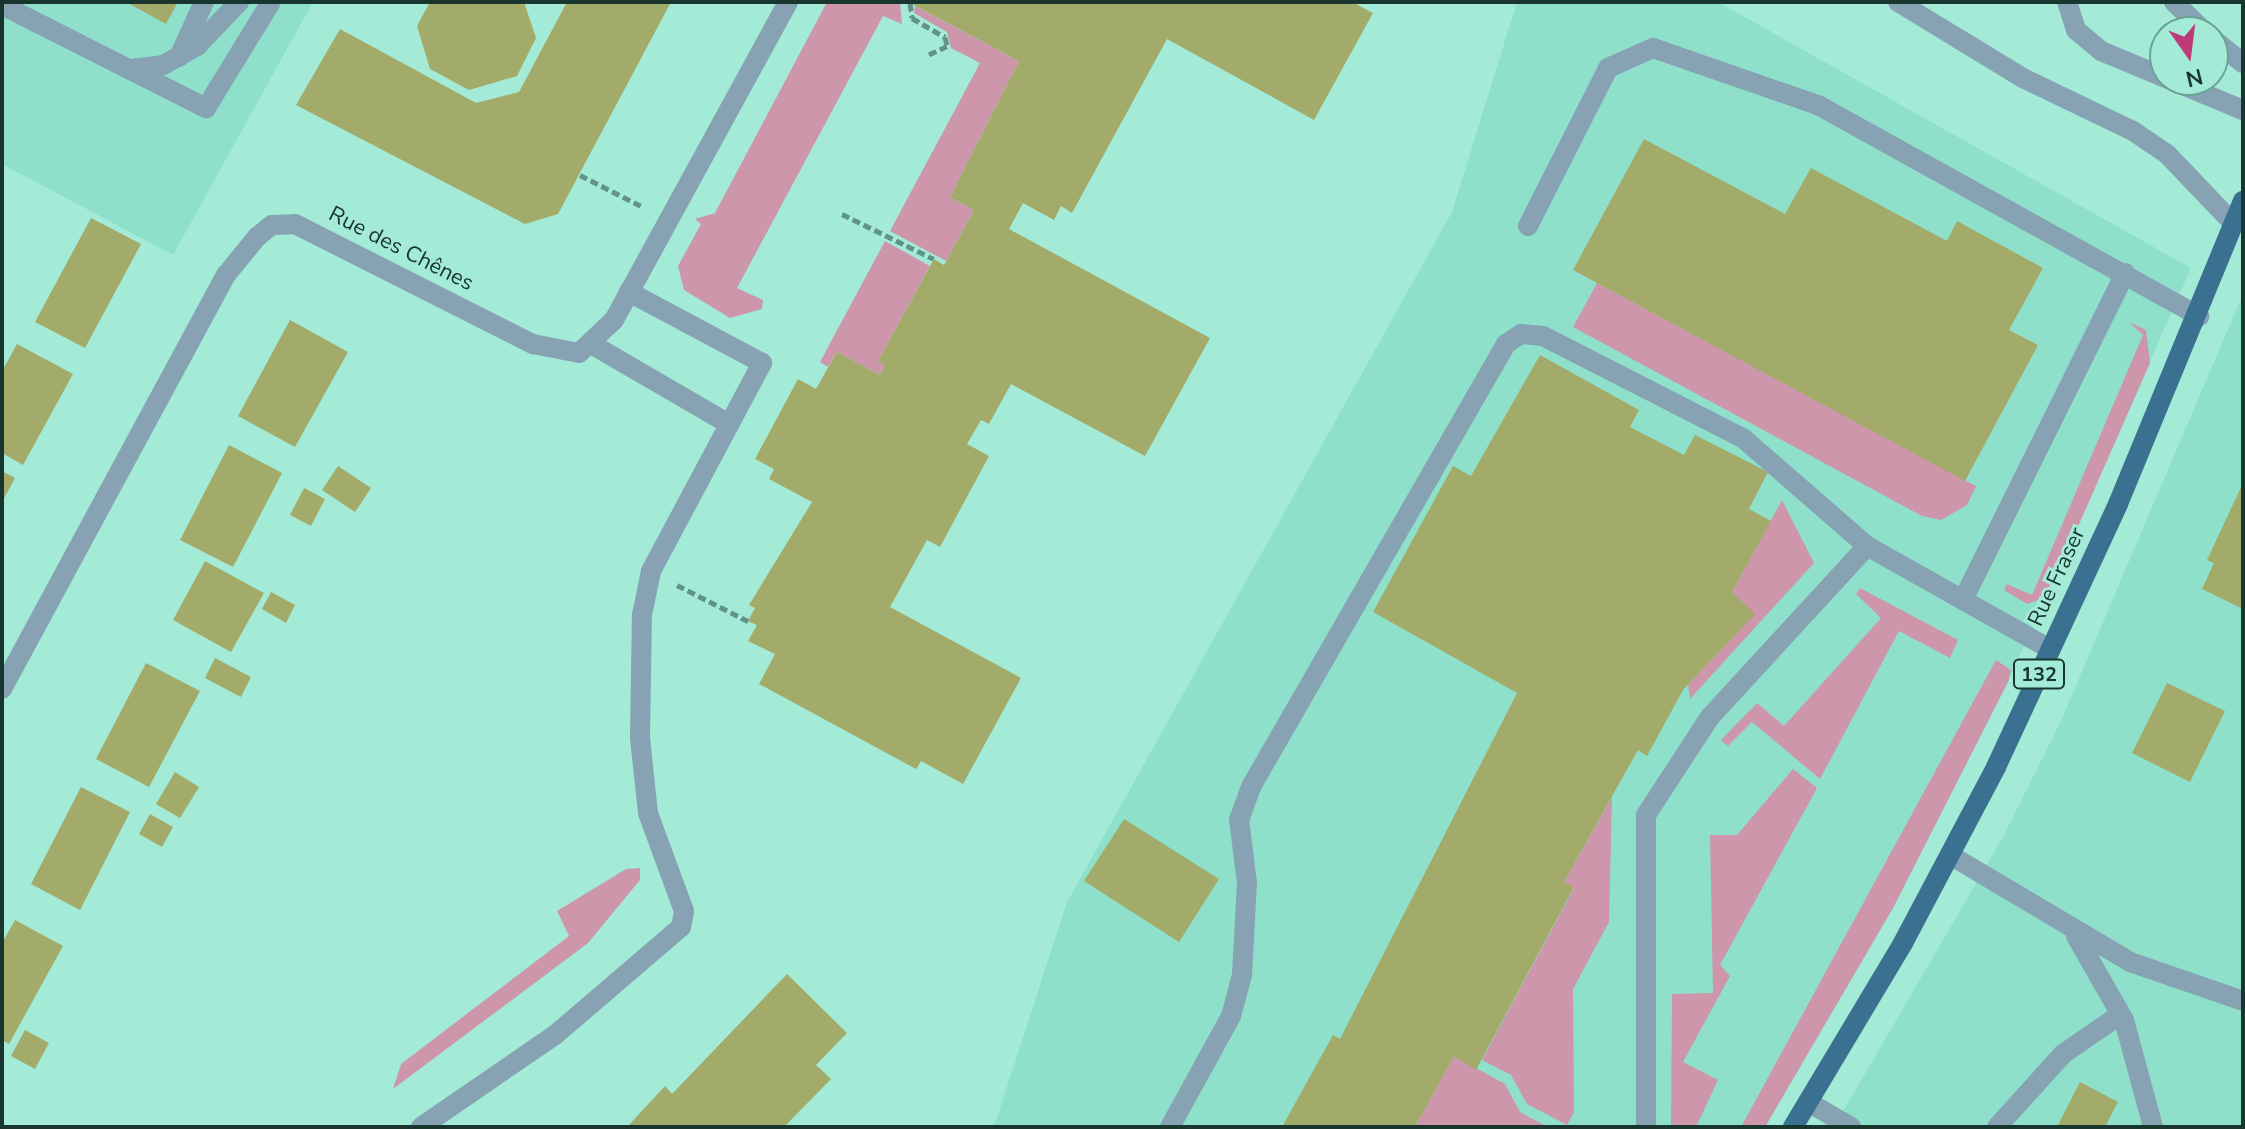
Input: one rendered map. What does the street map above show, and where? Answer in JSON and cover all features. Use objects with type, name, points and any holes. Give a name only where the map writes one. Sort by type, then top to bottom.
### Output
[{"type":"main road","name":"Rue Fraser","points":[[1793,1127],[1950,855],[2050,649],[2199,316],[2243,201]]},
{"type":"street","points":[[179,57],[204,2]]},
{"type":"street","points":[[127,69],[179,57],[221,29],[239,2]]},
{"type":"street","points":[[2,5],[206,108],[271,2]]},
{"type":"street","points":[[729,424],[593,345],[629,292],[788,2]]},
{"type":"street","points":[[1898,2],[2167,154],[2234,224]]},
{"type":"street","points":[[2067,2],[2076,30],[2101,51],[2243,110]]},
{"type":"street","points":[[2174,2],[2188,16]]},
{"type":"street","points":[[1528,226],[1608,68],[1653,48],[1818,105],[2199,316]]},
{"type":"street","name":"Rue des Chênes","points":[[2,689],[226,275],[272,225],[295,224],[330,238],[558,354],[593,345]]},
{"type":"street","points":[[1963,600],[2125,273]]},
{"type":"street","points":[[421,1127],[555,1035],[681,927],[684,911],[648,813],[640,738],[642,615],[651,571],[762,363],[629,292]]},
{"type":"street","points":[[1170,1127],[1231,1016],[1242,975],[1247,883],[1239,820],[1252,785],[1506,344],[1521,334],[1543,336],[1744,439],[1867,546],[2050,649]]},
{"type":"street","points":[[1646,1127],[1646,815],[1710,717],[1867,546]]},
{"type":"street","points":[[1950,855],[2071,929],[2191,988],[2243,1001]]},
{"type":"street","points":[[2071,929],[2121,1014],[2153,1127]]},
{"type":"street","points":[[1997,1127],[2063,1054],[2121,1014]]},
{"type":"street","points":[[1808,1102],[1851,1127]]},
{"type":"path","points":[[910,3],[912,18],[945,37],[947,46],[926,56]]},
{"type":"path","points":[[580,175],[642,207]]},
{"type":"path","points":[[842,214],[934,259]]},
{"type":"path","points":[[651,571],[748,621]]},
{"type":"shaded area","points":[[2,2],[313,2],[173,255],[2,164]]},
{"type":"shaded area","points":[[827,2],[900,2],[902,24],[883,16],[737,288],[763,300],[762,309],[730,318],[684,290],[678,266],[701,224],[695,219],[715,213]]},
{"type":"shaded area","points":[[1517,2],[1718,2],[2191,268],[2008,682],[1893,908],[1765,1127],[994,1127],[1067,902],[1452,212]]},
{"type":"shaded area","points":[[915,6],[1019,61],[950,197],[974,210],[946,261],[890,231],[980,63],[951,48],[947,32],[914,13]]},
{"type":"shaded area","points":[[885,241],[930,266],[878,361],[885,365],[880,375],[837,352],[828,367],[820,362]]},
{"type":"shaded area","points":[[1597,283],[1976,486],[1967,505],[1941,520],[1922,516],[1573,327]]},
{"type":"shaded area","points":[[2243,294],[2243,1127],[1834,1127],[2003,837],[2060,723]]},
{"type":"shaded area","points":[[2129,322],[2146,330],[2150,363],[2047,597],[2027,604],[2004,590],[2007,584],[2032,595],[2143,335]]},
{"type":"shaded area","points":[[1782,500],[1814,563],[1690,699],[1688,685],[1754,614],[1732,592]]},
{"type":"shaded area","points":[[1860,588],[1958,640],[1950,658],[1899,631],[1820,779],[1752,722],[1728,746],[1721,740],[1757,703],[1784,726],[1881,618],[1856,594]]},
{"type":"shaded area","points":[[1996,660],[2011,670],[2008,682],[1893,908],[1765,1127],[1741,1127]]},
{"type":"shaded area","points":[[1793,769],[1817,788],[1720,965],[1730,976],[1683,1062],[1718,1080],[1696,1127],[1671,1127],[1672,994],[1713,993],[1710,835],[1737,835]]},
{"type":"shaded area","points":[[1612,797],[1609,922],[1573,989],[1574,1112],[1567,1125],[1527,1104],[1511,1075],[1482,1060],[1574,888],[1564,882]]},
{"type":"shaded area","points":[[640,868],[640,880],[588,943],[393,1089],[401,1064],[569,936],[557,911],[626,869]]},
{"type":"shaded area","points":[[1454,1056],[1505,1084],[1520,1112],[1548,1127],[1415,1127]]},
{"type":"building","points":[[126,2],[178,2],[166,24]]},
{"type":"building","points":[[430,2],[524,2],[536,38],[517,76],[469,90],[430,69],[417,26]]},
{"type":"building","points":[[567,2],[671,2],[558,214],[525,224],[296,105],[340,29],[476,103],[519,92]]},
{"type":"building","points":[[908,2],[1352,2],[1373,13],[1314,120],[1167,39],[1072,213],[1061,206],[1054,220],[1023,203],[1009,229],[1210,338],[1145,456],[1011,384],[989,424],[981,420],[967,444],[989,456],[940,547],[927,540],[890,607],[1021,678],[963,784],[921,761],[916,769],[759,684],[775,654],[748,641],[757,625],[748,621],[755,608],[749,605],[812,502],[769,479],[774,469],[755,459],[798,379],[816,389],[837,352],[880,375],[885,365],[878,361],[934,259],[944,265],[974,210],[950,197],[1019,61]]},
{"type":"building","points":[[1644,139],[1785,214],[1811,168],[1947,241],[1957,221],[2043,268],[2009,330],[2038,345],[1965,481],[1573,270]]},
{"type":"building","points":[[91,218],[141,244],[85,348],[35,322]]},
{"type":"building","points":[[290,320],[348,352],[295,447],[238,416]]},
{"type":"building","points":[[17,344],[73,374],[23,465],[2,453],[2,371]]},
{"type":"building","points":[[1540,355],[1639,410],[1630,427],[1684,455],[1695,435],[1768,472],[1749,509],[1771,521],[1732,592],[1755,614],[1683,690],[1647,756],[1638,750],[1564,882],[1574,887],[1476,1070],[1454,1056],[1415,1127],[1282,1127],[1333,1035],[1340,1039],[1517,693],[1373,612],[1453,466],[1471,476]]},
{"type":"building","points":[[229,445],[282,473],[233,567],[180,540]]},
{"type":"building","points":[[338,466],[371,488],[355,512],[322,490]]},
{"type":"building","points":[[2,471],[15,478],[2,502]]},
{"type":"building","points":[[2243,483],[2243,609],[2202,589],[2214,563],[2207,560]]},
{"type":"building","points":[[304,488],[325,499],[311,526],[290,515]]},
{"type":"building","points":[[205,561],[264,593],[231,652],[173,620]]},
{"type":"building","points":[[271,592],[295,605],[286,623],[262,609]]},
{"type":"building","points":[[215,658],[251,677],[241,697],[205,678]]},
{"type":"building","points":[[146,663],[200,691],[149,787],[96,759]]},
{"type":"building","points":[[2167,683],[2225,711],[2190,782],[2132,753]]},
{"type":"building","points":[[175,772],[199,787],[180,818],[156,804]]},
{"type":"building","points":[[81,787],[130,812],[80,910],[31,884]]},
{"type":"building","points":[[150,814],[173,827],[162,847],[139,834]]},
{"type":"building","points":[[1124,819],[1219,879],[1179,942],[1084,881]]},
{"type":"building","points":[[15,920],[63,946],[9,1044],[2,1040],[2,943]]},
{"type":"building","points":[[787,974],[847,1033],[816,1065],[831,1079],[784,1127],[627,1127],[665,1086],[672,1094]]},
{"type":"building","points":[[25,1030],[49,1043],[35,1069],[11,1056]]},
{"type":"building","points":[[2080,1082],[2118,1102],[2105,1127],[2057,1127]]}]
